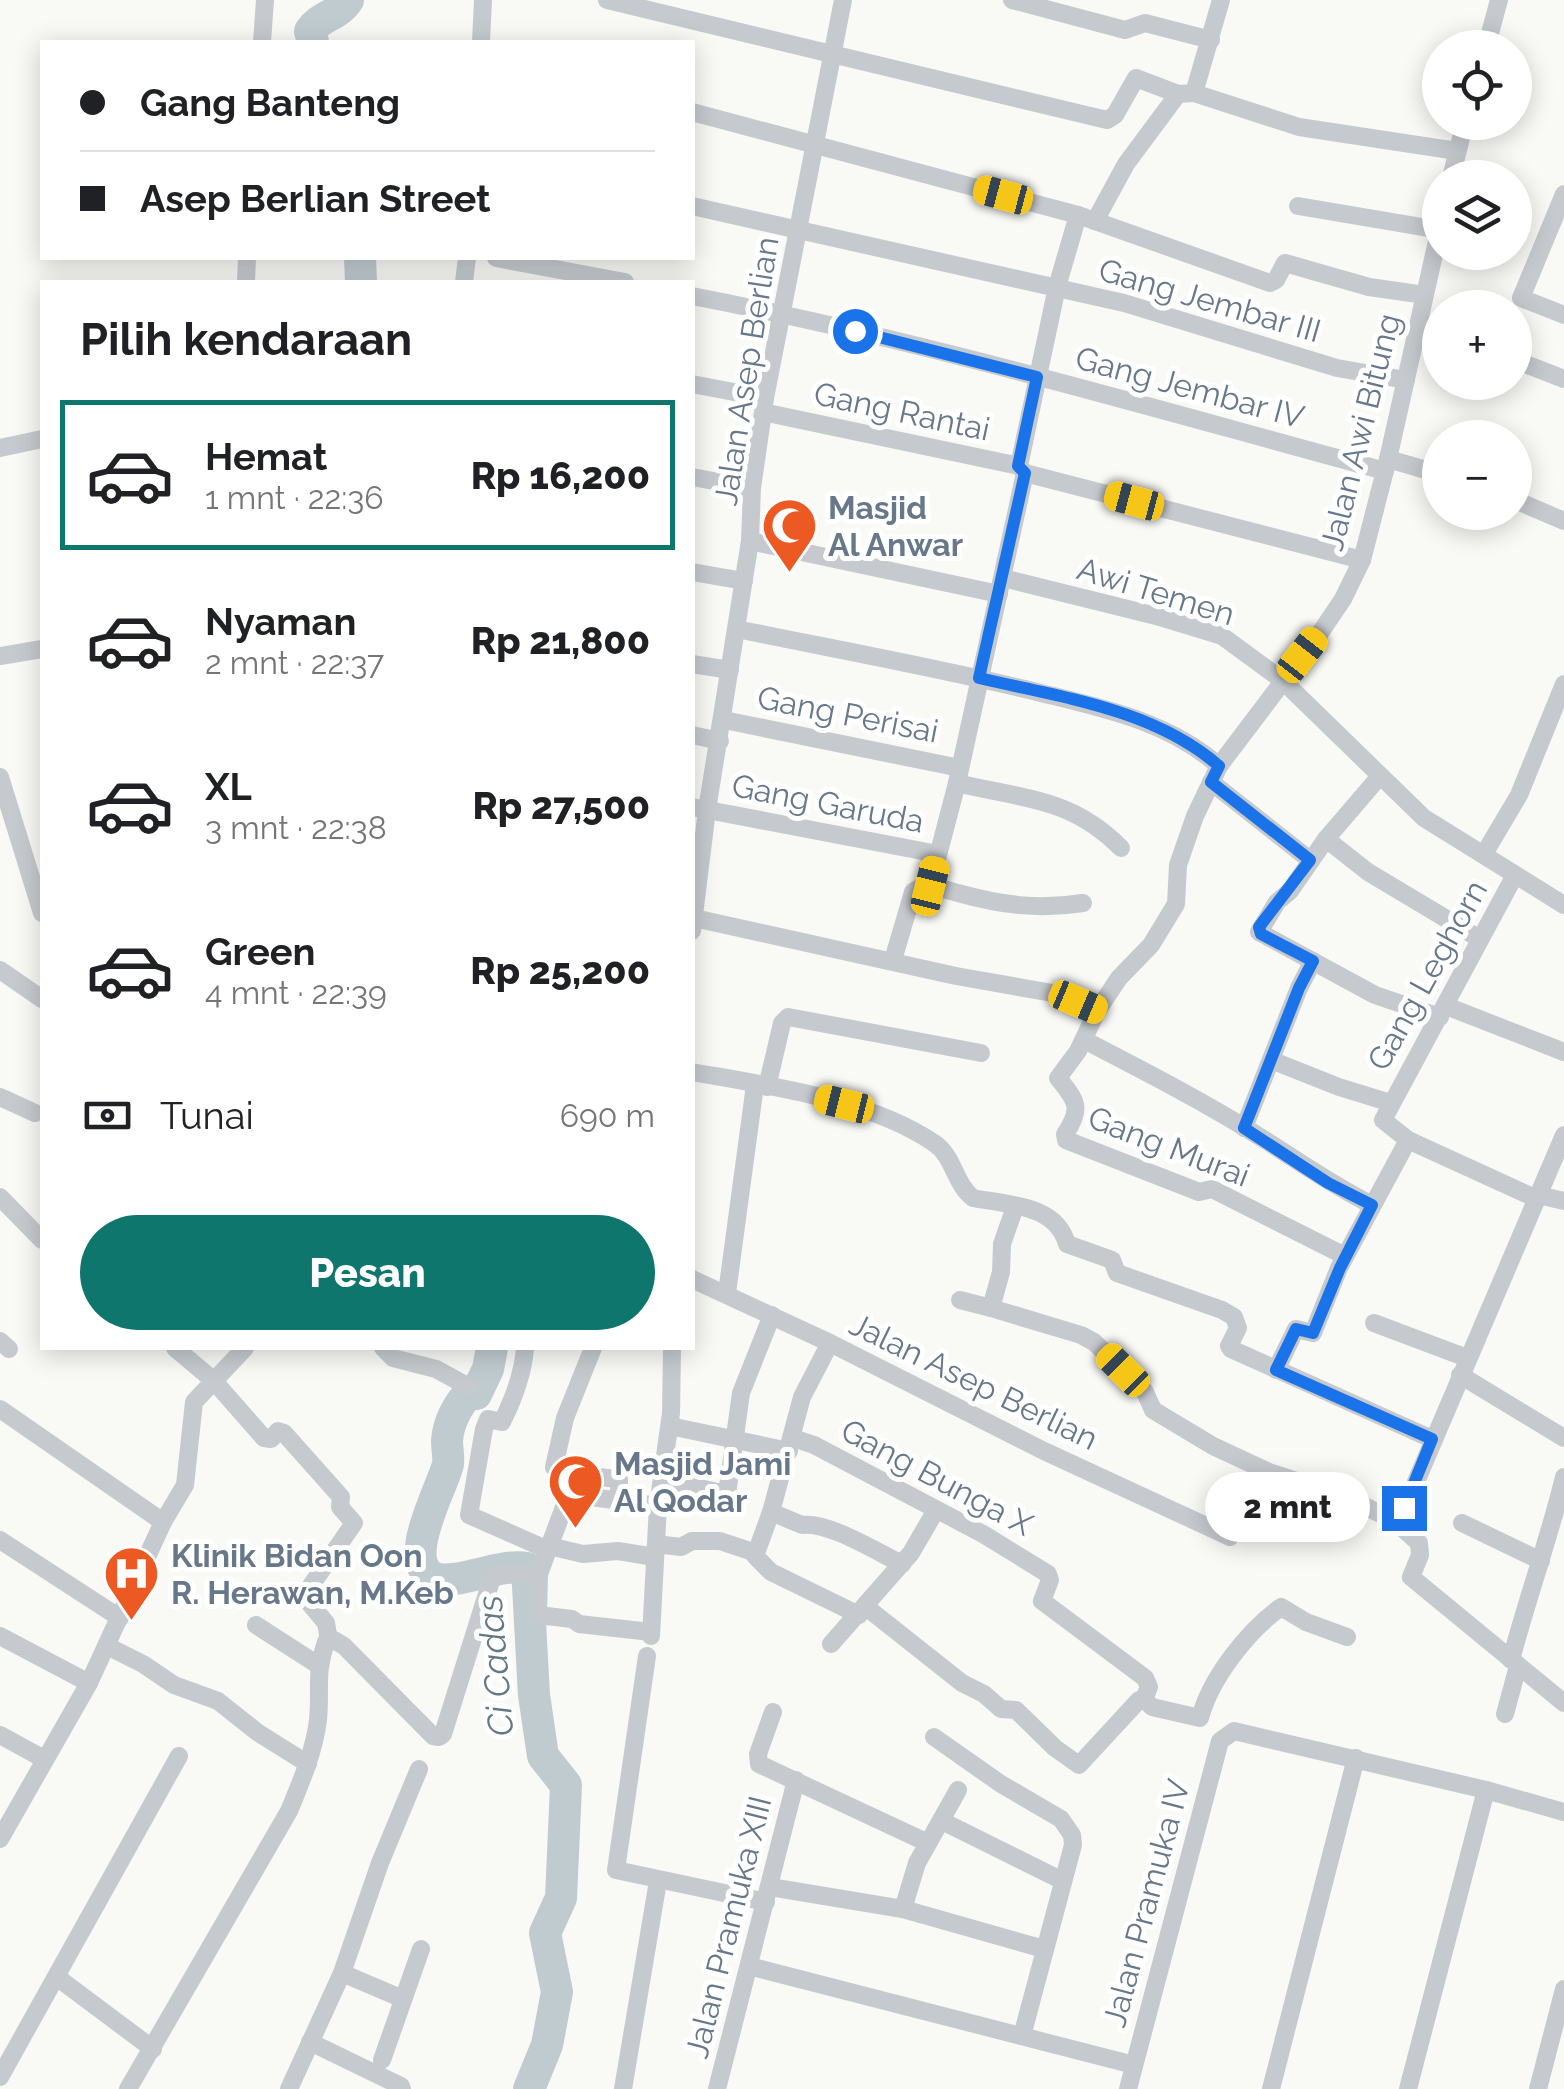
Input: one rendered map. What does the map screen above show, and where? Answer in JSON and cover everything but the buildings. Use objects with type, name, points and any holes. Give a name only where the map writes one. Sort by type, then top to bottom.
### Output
[{"type":"street","points":[[262,40],[265,0]]},
{"type":"street","points":[[481,40],[483,0]]},
{"type":"street","points":[[607,0],[1107,120],[1114,117],[1136,78],[1299,127],[1457,151]]},
{"type":"street","name":"Jalan Asep Berlian","points":[[695,891],[700,809],[724,720],[750,541],[752,488],[764,405],[843,0]]},
{"type":"street","points":[[1012,0],[1125,30],[1144,23],[1211,40]]},
{"type":"street","points":[[930,886],[1001,586],[1056,287],[1086,218],[1186,94],[1211,40],[1221,0]]},
{"type":"street","points":[[1491,30],[1499,0]]},
{"type":"street","points":[[695,113],[1086,218],[1270,283],[1285,263],[1369,286],[1422,295]]},
{"type":"street","points":[[1455,160],[1460,140]]},
{"type":"street","points":[[1564,194],[1521,298],[1564,316]]},
{"type":"street","points":[[1298,206],[1422,226]]},
{"type":"street","name":"Gang Jembar III","points":[[695,207],[1056,287],[1183,320],[1337,368],[1406,380]]},
{"type":"street","points":[[507,260],[614,280]]},
{"type":"street","name":"Gang Jembar IV","points":[[695,297],[782,313],[1422,471]]},
{"type":"street","name":"Jalan Awi Bitung","points":[[1102,1004],[1119,978],[1152,945],[1176,904],[1178,865],[1215,774],[1343,599],[1362,560],[1422,309]]},
{"type":"street","points":[[1418,328],[1422,329]]},
{"type":"street","points":[[1532,367],[1564,379]]},
{"type":"street","name":"Gang Rantai","points":[[695,385],[1362,560]]},
{"type":"street","points":[[0,448],[40,439]]},
{"type":"street","points":[[695,478],[752,488]]},
{"type":"street","points":[[1532,507],[1564,521]]},
{"type":"street","name":"Awi Temen","points":[[750,541],[1156,616],[1222,636],[1282,680],[1424,818],[1564,904]]},
{"type":"street","points":[[695,573],[744,581]]},
{"type":"street","points":[[737,630],[979,678],[1159,727],[1195,746],[1215,774],[1310,860]]},
{"type":"street","points":[[0,656],[40,649]]},
{"type":"street","points":[[695,664],[730,670]]},
{"type":"street","points":[[1484,854],[1519,795],[1564,684]]},
{"type":"street","name":"Gang Perisai","points":[[724,720],[958,775],[1067,808],[1104,831],[1121,848]]},
{"type":"street","points":[[695,736],[720,741]]},
{"type":"street","points":[[0,776],[40,906]]},
{"type":"street","points":[[1380,776],[1326,839],[1259,930],[1376,994],[1564,1052]]},
{"type":"street","name":"Gang Garuda","points":[[700,809],[938,854]]},
{"type":"street","points":[[1326,839],[1368,872],[1480,939]]},
{"type":"street","name":"Gang Leghorn","points":[[1391,1103],[1516,876]]},
{"type":"street","points":[[893,960],[913,892],[918,888],[930,886],[998,904],[1034,908],[1084,903]]},
{"type":"street","points":[[695,924],[893,960],[1102,1004]]},
{"type":"street","points":[[1244,1128],[1313,961]]},
{"type":"street","points":[[0,970],[40,998]]},
{"type":"street","name":"Gang Murai","points":[[1102,1004],[1078,1051],[1058,1078],[1075,1099],[1075,1119],[1065,1134],[1066,1140],[1200,1192],[1212,1189],[1346,1256]]},
{"type":"street","points":[[727,1293],[761,1086],[782,1023],[788,1017],[981,1053]]},
{"type":"street","points":[[1088,1042],[1244,1128],[1328,1183],[1372,1205]]},
{"type":"street","points":[[1271,1060],[1391,1103],[1383,1120],[1408,1140],[1537,1197],[1564,1201]]},
{"type":"street","points":[[695,1073],[878,1112],[942,1150],[964,1191],[973,1198],[1047,1213],[1063,1229],[1067,1244],[1112,1260],[1117,1273],[1125,1278],[1234,1317],[1238,1328],[1229,1346],[1251,1360],[1432,1439]]},
{"type":"street","points":[[0,1097],[34,1114]]},
{"type":"street","points":[[1401,1516],[1564,1135]]},
{"type":"street","points":[[1276,1370],[1296,1329],[1313,1333],[1346,1256],[1408,1140]]},
{"type":"street","points":[[0,1197],[40,1238]]},
{"type":"street","points":[[991,1308],[1001,1272],[1002,1244],[1015,1207]]},
{"type":"street","name":"Jalan Asep Berlian","points":[[695,1280],[1230,1537]]},
{"type":"street","points":[[960,1300],[1094,1342],[1145,1392],[1153,1410],[1213,1446],[1269,1472],[1401,1516],[1419,1543],[1420,1555],[1411,1577],[1564,1703]]},
{"type":"street","points":[[662,1480],[727,1494],[732,1439],[747,1373],[772,1315]]},
{"type":"street","points":[[1374,1322],[1464,1366],[1564,1438]]},
{"type":"street","points":[[830,1343],[802,1397],[757,1559],[772,1572],[862,1611],[1002,1709],[1016,1710],[1079,1765],[1144,1698],[1152,1707],[1200,1718],[1224,1672],[1265,1619],[1282,1607],[1306,1622],[1348,1637]]},
{"type":"street","points":[[128,2089],[290,1811],[308,1764],[318,1719],[318,1665],[329,1640],[326,1623],[306,1599],[308,1590],[354,1523],[340,1508],[341,1497],[284,1433],[278,1431],[271,1439],[264,1438],[212,1380],[177,1350]]},
{"type":"street","points":[[2,1831],[90,1683],[163,1522],[185,1485],[194,1402],[243,1350]]},
{"type":"street","points":[[385,1350],[393,1358],[436,1369],[469,1388]]},
{"type":"street","points":[[525,1350],[524,1368],[502,1422],[488,1419],[484,1429],[469,1515],[548,1548],[583,1554],[656,1551],[692,1541],[720,1542],[757,1552]]},
{"type":"street","points":[[592,1350],[565,1418],[554,1467],[562,1472],[559,1488],[569,1494],[658,1506]]},
{"type":"street","points":[[569,1494],[548,1548],[531,1573],[538,1615],[651,1634],[658,1506],[670,1426],[671,1350]]},
{"type":"street","points":[[0,1409],[163,1522]]},
{"type":"street","name":"Gang Bunga X","points":[[670,1426],[732,1439],[814,1445],[1012,1550],[1048,1574],[1050,1580],[1042,1601],[1144,1678],[1149,1688],[1144,1698]]},
{"type":"street","points":[[1505,1714],[1540,1561],[1557,1539],[1564,1477]]},
{"type":"street","points":[[832,1644],[920,1541],[920,1533],[936,1510]]},
{"type":"street","points":[[771,1512],[803,1526],[808,1523],[833,1531],[902,1564]]},
{"type":"street","points":[[1462,1524],[1540,1561]]},
{"type":"street","points":[[0,1540],[120,1618]]},
{"type":"street","points":[[329,1640],[344,1646],[439,1738],[460,1687],[492,1578],[531,1573]]},
{"type":"street","points":[[256,1625],[318,1665]]},
{"type":"street","points":[[0,1636],[90,1683]]},
{"type":"street","points":[[108,1646],[174,1685],[218,1701],[257,1732],[308,1764]]},
{"type":"street","points":[[648,1656],[615,1866],[620,1873],[768,1895],[903,1909],[1044,1949]]},
{"type":"street","points":[[773,1712],[756,1760],[759,1764],[928,1842]]},
{"type":"street","name":"Jalan Pramuka IV","points":[[1128,2089],[1220,1742],[1234,1731],[1356,1758]]},
{"type":"street","points":[[0,1735],[44,1760]]},
{"type":"street","points":[[934,1737],[1001,1784],[1061,1819],[1072,1835],[1073,1845],[1022,2036]]},
{"type":"street","points":[[0,2078],[179,1756]]},
{"type":"street","points":[[1270,2089],[1356,1758],[1564,1812]]},
{"type":"street","points":[[288,2089],[342,1974],[380,1863],[419,1768]]},
{"type":"street","name":"Jalan Pramuka XIII","points":[[718,2089],[796,1780]]},
{"type":"street","points":[[903,1909],[917,1863],[958,1790]]},
{"type":"street","points":[[1408,2089],[1486,1790]]},
{"type":"street","points":[[942,1821],[1063,1881]]},
{"type":"street","points":[[622,2089],[658,1881]]},
{"type":"street","points":[[382,2060],[422,1949]]},
{"type":"street","points":[[748,1966],[1134,2065]]},
{"type":"street","points":[[342,1974],[404,1999]]},
{"type":"street","points":[[58,1978],[153,2050]]},
{"type":"street","points":[[1538,2089],[1564,1988]]},
{"type":"street","points":[[310,2042],[402,2089]]},
{"type":"waterway","name":"Ci Cadas","points":[[312,40],[310,31],[314,26],[348,0]]},
{"type":"waterway","name":"Ci Cadas","points":[[360,260],[361,280]]},
{"type":"waterway","name":"Ci Cadas","points":[[492,1350],[476,1394],[470,1392],[452,1421],[447,1441],[448,1464],[426,1524],[421,1558],[425,1570],[444,1580],[527,1568],[534,1695],[543,1756],[566,1785],[561,1898],[545,1933],[557,1992],[547,2045],[529,2089]]},
{"type":"place","name":"Masjid Al Anwar","points":[[789,574]]},
{"type":"place","name":"Masjid Jami Al Qodar","points":[[575,1530]]},
{"type":"place","name":"Klinik Bidan Oon R. Herawan, M.Keb","points":[[132,1622]]},
{"type":"route","points":[[855,331],[1037,377],[1018,466],[1025,473],[979,678],[1128,716],[1177,735],[1219,766],[1211,782],[1310,860],[1259,927],[1261,934],[1313,961],[1244,1128],[1328,1183],[1372,1205],[1313,1333],[1296,1329],[1276,1370],[1432,1439],[1404,1508]]}]
